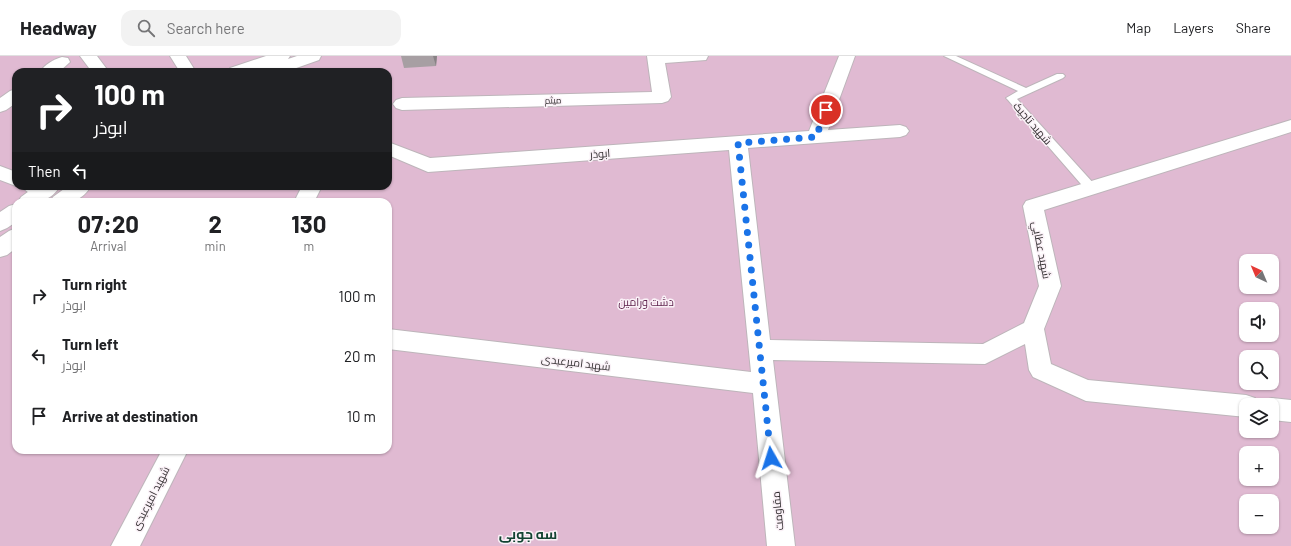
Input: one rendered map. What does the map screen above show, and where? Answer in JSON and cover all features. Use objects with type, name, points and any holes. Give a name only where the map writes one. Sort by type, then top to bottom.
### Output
[{"type":"street","points":[[88,56],[98,68]]},
{"type":"street","points":[[178,56],[186,68]]},
{"type":"street","points":[[248,68],[282,56]]},
{"type":"street","points":[[279,68],[313,56]]},
{"type":"street","points":[[655,58],[700,56]]},
{"type":"street","points":[[816,137],[847,56]]},
{"type":"street","name":"میثم","points":[[402,104],[662,97],[655,58]]},
{"type":"street","points":[[54,68],[62,62]]},
{"type":"street","points":[[0,106],[12,98]]},
{"type":"street","name":"شهيد عطايي","points":[[1033,329],[1050,286],[1033,206],[1291,126]]},
{"type":"street","name":"ابوذر","points":[[392,150],[428,165],[900,131]]},
{"type":"street","name":"مقاومت","points":[[738,143],[781,546]]},
{"type":"street","points":[[0,173],[12,178]]},
{"type":"street","points":[[65,198],[76,190]]},
{"type":"street","points":[[0,223],[12,214]]},
{"type":"street","points":[[0,249],[12,239]]},
{"type":"street","points":[[760,350],[986,354],[1033,329],[1041,370],[1086,390],[1239,405]]},
{"type":"street","name":"شهید امیرعبدی","points":[[392,339],[764,384]]},
{"type":"street","points":[[1279,410],[1291,411]]},
{"type":"street","name":"شهید امیرعبدی","points":[[125,546],[173,454]]},
{"type":"lane","points":[[949,56],[1025,91]]},
{"type":"lane","name":"شهید تاجیک","points":[[1060,76],[1011,98],[1091,188]]},
{"type":"green space","name":"دشت ورامین","points":[[0,56],[1291,56],[1291,546],[0,546]]},
{"type":"district","name":"سه جوبی","points":[[528,533]]},
{"type":"route","points":[[771,458],[738,143],[816,137],[826,110]]}]
